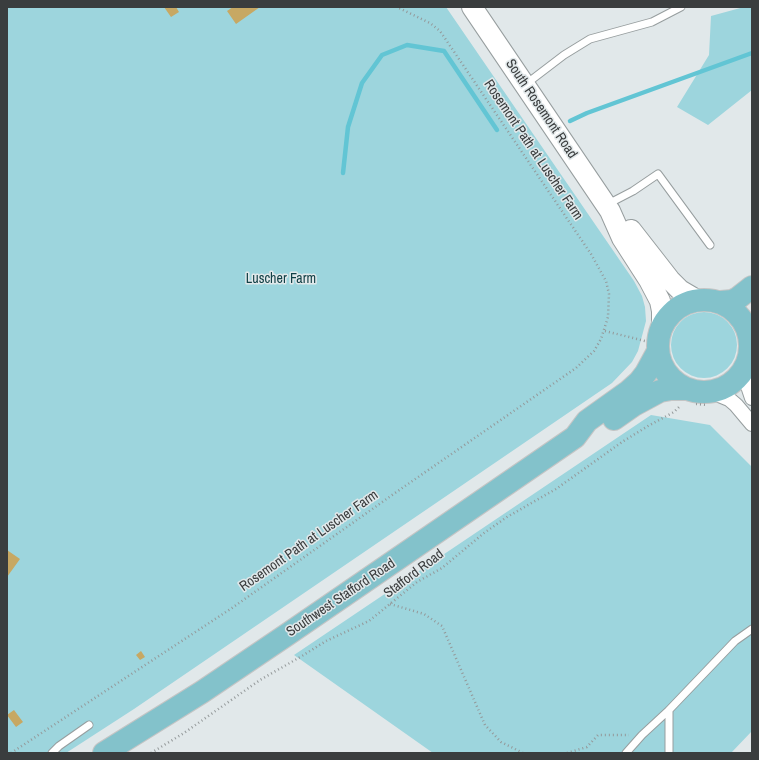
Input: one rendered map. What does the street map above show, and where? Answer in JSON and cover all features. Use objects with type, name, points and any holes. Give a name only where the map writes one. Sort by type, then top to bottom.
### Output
[{"type":"main road","name":"South Rosemont Road","points":[[472,7],[608,208],[622,238],[658,296],[662,311],[651,340]]},
{"type":"main road","name":"South Rosemont Road","points":[[608,208],[631,230],[663,273],[680,290],[698,300]]},
{"type":"main road","points":[[721,302],[738,298],[752,287]]},
{"type":"main road","points":[[698,300],[721,302],[737,313],[751,329],[748,361],[745,369],[737,379],[711,399],[700,392],[686,399],[662,365],[651,340],[673,311],[682,305],[698,300]]},
{"type":"main road","name":"Southwest Stafford Road","points":[[104,753],[202,692],[575,437],[587,421],[629,391],[639,382],[646,373],[651,340]]},
{"type":"main road","name":"Southwest Stafford Road","points":[[575,437],[595,432],[634,405],[660,391],[671,388],[686,399]]},
{"type":"street","points":[[745,369],[747,385],[752,398]]},
{"type":"street","points":[[711,399],[729,400],[736,405],[752,424]]},
{"type":"lane","points":[[525,85],[564,55],[590,39],[652,22],[681,7]]},
{"type":"lane","points":[[608,208],[658,174],[710,245]]},
{"type":"lane","points":[[626,753],[735,641],[752,628]]},
{"type":"lane","points":[[669,710],[669,753]]},
{"type":"lane","points":[[52,753],[59,746],[89,725]]},
{"type":"path","name":"Rosemont Path at Luscher Farm","points":[[11,753],[232,608],[395,492],[576,368],[594,352],[605,330],[610,306],[610,294],[606,282],[591,254],[440,31],[430,23],[397,7]]},
{"type":"path","points":[[605,330],[651,340]]},
{"type":"path","points":[[686,399],[711,399]]},
{"type":"path","name":"Stafford Road","points":[[150,753],[184,733],[260,680],[326,641],[369,620],[416,582],[442,568],[484,533],[507,517],[556,489],[622,442],[674,412],[686,399]]},
{"type":"path","points":[[390,604],[424,614],[442,626],[485,725],[501,742],[523,753]]},
{"type":"path","points":[[567,753],[586,747],[598,735],[642,735]]},
{"type":"green space","name":"Luscher Farm","points":[[7,7],[446,7],[634,281],[642,296],[645,307],[646,321],[638,351],[632,362],[612,383],[134,709],[66,753],[7,753]]},
{"type":"green space","points":[[744,7],[752,7],[752,90],[708,125],[677,107],[709,55],[711,16]]},
{"type":"green space","points":[[704,312],[717,315],[727,322],[734,332],[737,345],[734,358],[727,368],[717,375],[704,378],[691,375],[681,368],[674,358],[671,345],[674,332],[681,322],[691,315]]},
{"type":"green space","points":[[651,415],[710,425],[752,467],[752,731],[731,753],[433,753],[294,655]]},
{"type":"building","points":[[164,7],[176,7],[179,12],[171,17]]},
{"type":"building","points":[[233,7],[260,7],[236,24],[227,11]]},
{"type":"building","points":[[7,550],[20,559],[7,577]]},
{"type":"building","points":[[141,651],[145,657],[140,660],[136,655]]},
{"type":"building","points":[[14,710],[23,722],[16,727],[7,715]]},
{"type":"waterway","points":[[343,173],[348,127],[362,83],[382,55],[407,45],[444,51],[497,130]]},
{"type":"waterway","points":[[570,121],[587,113],[752,53]]}]
